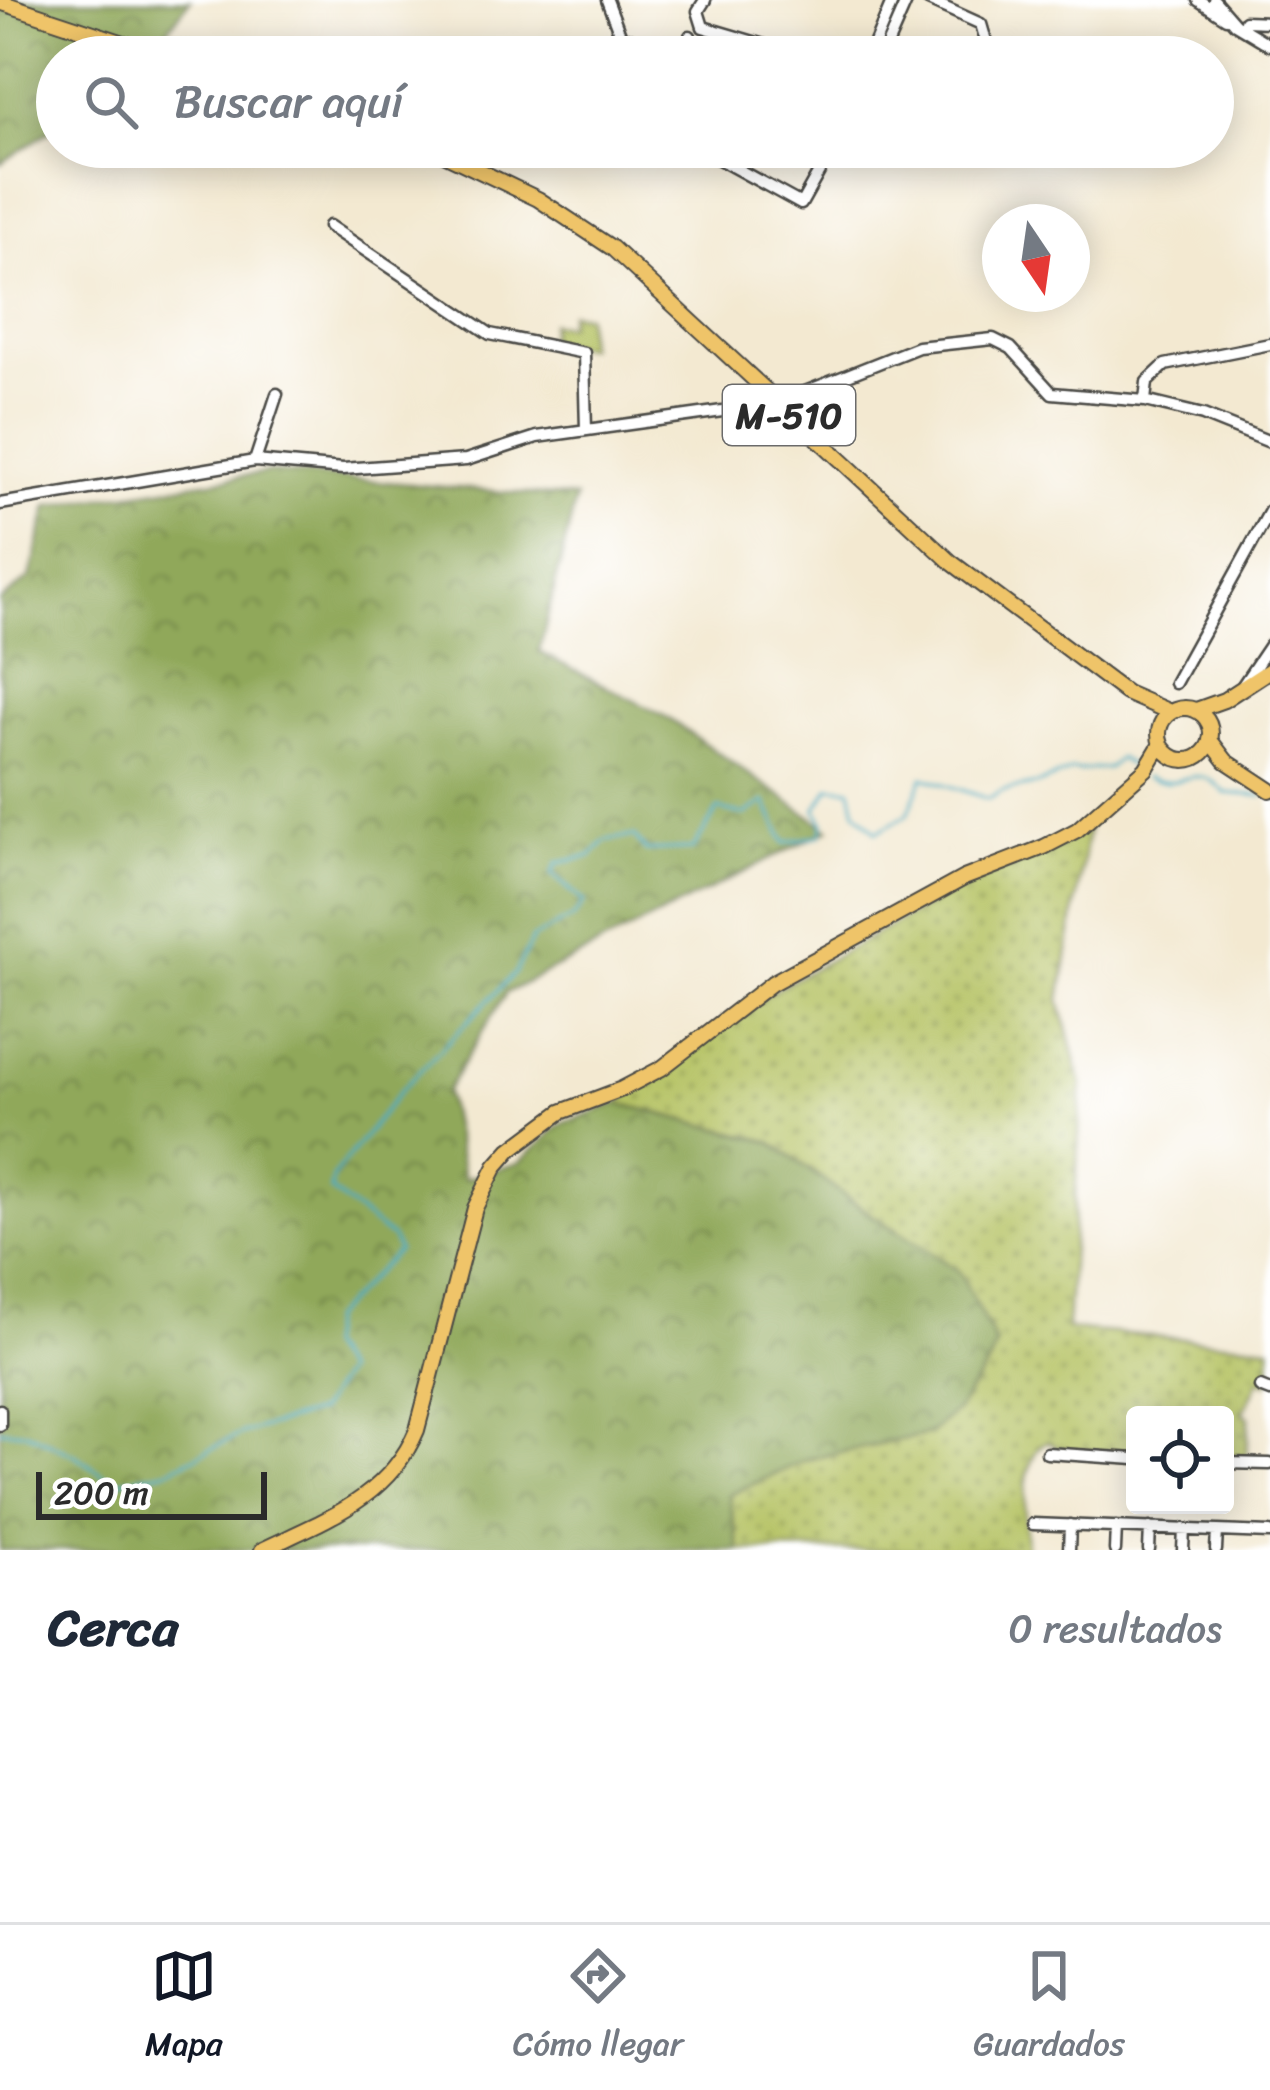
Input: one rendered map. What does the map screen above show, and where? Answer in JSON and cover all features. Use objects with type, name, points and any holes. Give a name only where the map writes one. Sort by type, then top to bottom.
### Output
[{"type":"main road","points":[[0,2],[103,36]]},
{"type":"main road","name":"M-510","points":[[475,168],[518,188],[612,248],[952,562],[1034,627],[1139,701],[1170,712],[1196,710]]},
{"type":"main road","points":[[1226,761],[1196,710],[1224,700],[1270,670]]},
{"type":"main road","points":[[1201,755],[1224,700]]},
{"type":"main road","name":"M-510","points":[[1139,701],[1160,727]]},
{"type":"main road","points":[[1146,769],[1161,744],[1160,727],[1170,712]]},
{"type":"main road","points":[[1161,744],[1172,757]]},
{"type":"main road","points":[[262,1550],[363,1500],[406,1454],[427,1396],[475,1208],[483,1186],[510,1150],[561,1112],[662,1068],[772,982],[964,878],[1077,830],[1146,769],[1172,757],[1201,755],[1226,761],[1270,790]]},
{"type":"street","points":[[607,0],[621,36]]},
{"type":"street","points":[[705,0],[698,19],[703,27],[734,36]]},
{"type":"street","points":[[878,36],[893,0]]},
{"type":"street","points":[[891,36],[907,0]]},
{"type":"street","points":[[928,0],[981,24],[985,36]]},
{"type":"street","points":[[1198,0],[1240,23],[1270,22]]},
{"type":"street","points":[[1216,1],[1266,42]]},
{"type":"street","points":[[737,168],[801,203],[821,168]]},
{"type":"street","points":[[329,226],[490,334],[584,353],[586,430]]},
{"type":"street","points":[[790,398],[918,347],[993,339],[1011,348],[1052,393],[1145,401],[1203,415],[1270,442]]},
{"type":"street","points":[[1145,401],[1148,382],[1165,365],[1270,344]]},
{"type":"street","points":[[255,461],[277,394]]},
{"type":"street","points":[[0,504],[255,461],[343,469],[466,460],[537,437],[758,406]]},
{"type":"street","points":[[1175,683],[1270,511]]},
{"type":"street","points":[[1253,543],[1270,544]]},
{"type":"street","points":[[1243,685],[1270,645]]},
{"type":"street","points":[[1047,1453],[1126,1458]]},
{"type":"street","points":[[1234,1462],[1270,1464]]},
{"type":"street","points":[[1033,1524],[1270,1533]]},
{"type":"street","points":[[1069,1550],[1070,1525]]},
{"type":"street","points":[[1115,1550],[1116,1527]]},
{"type":"street","points":[[1149,1550],[1150,1528]]},
{"type":"street","points":[[1183,1550],[1184,1529]]},
{"type":"street","points":[[1216,1550],[1217,1531]]},
{"type":"green space","points":[[0,0],[190,0],[163,36],[36,36],[36,140],[0,164]]},
{"type":"green space","points":[[570,313],[586,315],[587,347],[547,342],[551,323],[567,326]]},
{"type":"green space","points":[[269,472],[576,498],[539,652],[666,717],[829,829],[506,993],[446,1091],[464,1179],[519,1163],[561,1124],[618,1103],[771,1142],[959,1271],[996,1344],[957,1410],[929,1434],[808,1459],[729,1495],[739,1550],[0,1550],[0,601],[30,578],[48,506]]},
{"type":"green space","points":[[1088,830],[1060,1000],[1082,1085],[1067,1329],[1270,1346],[1268,1383],[1259,1380],[1243,1413],[1249,1417],[1247,1457],[1234,1456],[1234,1406],[1126,1406],[1126,1453],[1060,1450],[1048,1441],[1039,1448],[1028,1473],[1026,1550],[739,1550],[729,1495],[808,1459],[929,1434],[957,1410],[990,1361],[959,1271],[771,1142],[618,1103],[771,992],[972,881]]},
{"type":"waterway","points":[[0,1430],[26,1432],[75,1455],[114,1482],[166,1471],[243,1433],[318,1412],[344,1372],[326,1347],[330,1319],[398,1250],[392,1238],[331,1191],[332,1178],[401,1090],[515,973],[533,938],[574,917],[584,902],[552,874],[557,863],[591,856],[606,840],[634,836],[646,851],[693,849],[718,809],[745,815],[765,801],[785,843],[821,835],[824,823],[816,809],[830,787],[851,789],[856,811],[877,832],[908,814],[923,777],[989,799],[1071,771],[1108,768],[1119,758],[1134,768]]},
{"type":"waterway","points":[[1146,777],[1169,782],[1204,777],[1226,793],[1263,796]]}]
